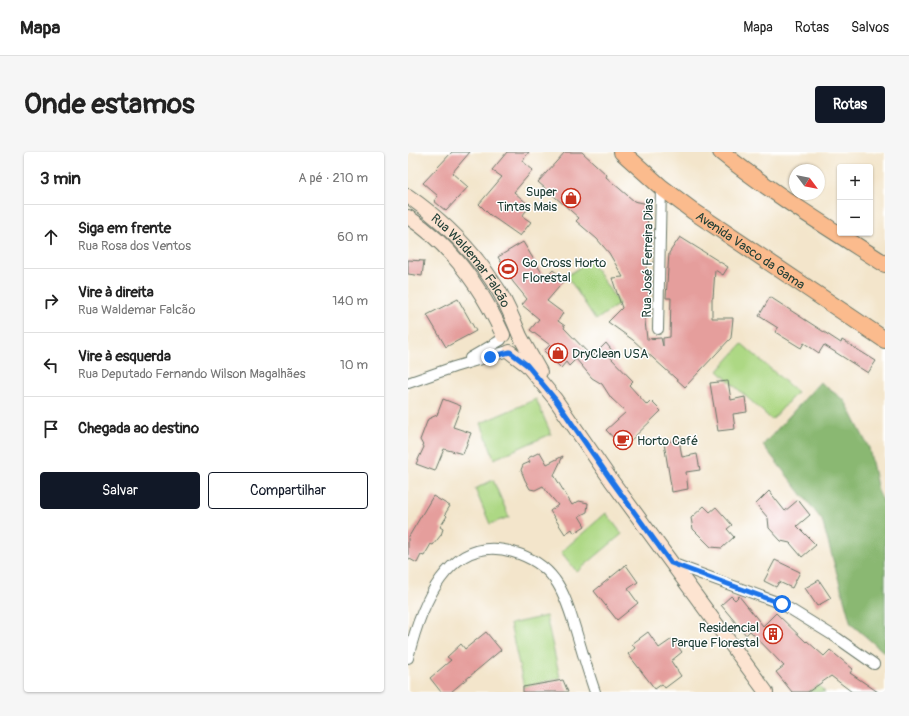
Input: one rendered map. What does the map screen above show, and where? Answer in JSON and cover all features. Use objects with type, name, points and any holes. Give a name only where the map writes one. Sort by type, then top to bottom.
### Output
[{"type":"main road","name":"Avenida Vasco da Gama","points":[[622,152],[661,187],[724,232],[885,340]]},
{"type":"main road","points":[[721,152],[763,185],[885,264]]},
{"type":"street","name":"Rua José Ferreira Dias","points":[[658,329],[661,187]]},
{"type":"street","name":"Rua Waldemar Falcão","points":[[408,196],[444,224],[483,268],[500,293],[521,337],[555,399]]},
{"type":"street","name":"Rua Waldemar Falcão","points":[[408,217],[432,236],[452,256],[485,300],[502,337]]},
{"type":"street","points":[[408,383],[454,367],[518,350],[521,337],[514,331],[510,331],[454,367]]},
{"type":"street","points":[[502,337],[502,347],[509,352]]},
{"type":"street","name":"Rua Waldemar Falcão","points":[[509,352],[527,365],[555,399],[611,480],[766,692]]},
{"type":"street","points":[[408,658],[421,614],[435,586],[448,570],[462,558],[475,550],[489,548],[504,549],[523,555],[540,564],[556,580],[569,608],[595,692]]},
{"type":"street","points":[[671,563],[782,604],[837,638],[874,664]]},
{"type":"green space","points":[[590,260],[619,304],[596,320],[567,276]]},
{"type":"green space","points":[[742,344],[797,392],[772,420],[718,371]]},
{"type":"green space","points":[[820,382],[845,401],[869,448],[878,491],[885,505],[885,653],[851,624],[822,520],[763,445]]},
{"type":"green space","points":[[536,399],[551,434],[494,459],[481,423]]},
{"type":"green space","points":[[493,480],[509,517],[490,524],[475,489]]},
{"type":"green space","points":[[606,513],[622,534],[577,572],[561,552]]},
{"type":"green space","points":[[546,616],[560,678],[524,687],[510,624]]},
{"type":"green space","points":[[818,685],[825,692],[808,692]]},
{"type":"building","points":[[452,152],[470,152],[452,173],[468,187],[446,211],[434,201],[438,196],[423,183]]},
{"type":"building","points":[[507,152],[529,152],[522,161],[533,170],[514,192],[530,206],[522,216],[531,222],[520,236],[490,215],[479,204],[502,177],[492,170]]},
{"type":"building","points":[[565,152],[582,152],[607,175],[606,177],[634,201],[648,204],[646,274],[650,289],[644,312],[647,339],[661,338],[663,346],[663,338],[670,337],[671,298],[666,298],[669,253],[680,237],[728,267],[723,275],[715,270],[712,298],[712,318],[733,318],[731,338],[685,387],[633,340],[608,322],[622,308],[612,278],[623,277],[609,253],[597,239],[576,221],[579,218],[538,182]]},
{"type":"building","points":[[523,242],[545,278],[553,270],[565,280],[547,301],[563,313],[558,321],[565,326],[564,328],[592,357],[606,343],[614,353],[610,357],[633,381],[629,385],[647,405],[651,401],[661,411],[623,448],[606,430],[626,412],[611,398],[602,384],[592,378],[576,359],[569,366],[566,362],[561,368],[544,351],[550,345],[530,330],[539,319],[522,305],[527,299],[513,282],[498,257]]},
{"type":"building","points":[[408,260],[424,261],[422,276],[408,274]]},
{"type":"building","points":[[770,297],[841,343],[842,340],[876,361],[868,373],[824,345],[819,353],[804,343],[801,348],[775,332],[778,328],[759,316]]},
{"type":"building","points":[[458,299],[476,331],[446,347],[427,315]]},
{"type":"building","points":[[728,381],[731,400],[745,397],[747,412],[733,414],[735,429],[718,431],[710,383]]},
{"type":"building","points":[[443,399],[461,406],[453,427],[471,433],[463,454],[444,449],[435,471],[416,464],[424,447],[420,440],[428,419],[437,415]]},
{"type":"building","points":[[679,439],[682,457],[697,454],[700,470],[686,472],[688,489],[672,492],[664,443]]},
{"type":"building","points":[[540,452],[547,464],[563,456],[554,475],[572,505],[579,501],[588,503],[587,512],[579,516],[585,526],[574,533],[572,529],[565,534],[550,511],[558,505],[543,486],[535,490],[530,489],[525,480],[521,470],[523,465],[530,462],[528,458]]},
{"type":"building","points":[[769,491],[785,511],[798,500],[810,515],[797,526],[816,545],[802,557],[790,543],[781,541],[769,528],[768,518],[756,504]]},
{"type":"building","points":[[433,496],[450,506],[445,514],[447,516],[440,527],[443,529],[441,535],[433,545],[431,544],[424,556],[421,555],[417,563],[408,558],[408,538]]},
{"type":"building","points":[[704,506],[710,512],[716,507],[732,525],[727,529],[734,537],[722,548],[711,547],[693,529],[691,518]]},
{"type":"building","points":[[775,560],[800,572],[792,588],[779,582],[776,587],[764,581]]},
{"type":"building","points":[[626,565],[638,582],[628,589],[638,603],[617,620],[594,591]]},
{"type":"building","points":[[819,580],[831,598],[817,606],[805,588]]},
{"type":"building","points":[[731,596],[735,600],[739,596],[763,626],[776,613],[806,642],[807,641],[824,656],[830,650],[853,669],[850,673],[878,692],[852,692],[831,676],[808,692],[792,692],[776,672],[784,666],[750,631],[746,635],[721,605]]},
{"type":"building","points":[[486,632],[501,650],[451,692],[441,692],[430,678],[451,660],[447,657],[461,644],[465,649]]},
{"type":"building","points":[[648,632],[659,648],[672,639],[682,652],[671,661],[681,676],[665,688],[662,684],[655,689],[628,654],[635,648],[632,644]]},
{"type":"building","points":[[563,680],[568,692],[523,692],[523,687]]},
{"type":"place","name":"Super Tintas Mais","points":[[571,198]]},
{"type":"place","name":"Go Cross Horto Florestal","points":[[508,269]]},
{"type":"place","name":"DryClean USA","points":[[558,353]]},
{"type":"place","name":"Horto Café","points":[[623,440]]},
{"type":"place","name":"Residencial Parque Florestal","points":[[773,634]]},
{"type":"route","points":[[490,357],[510,352],[533,371],[555,399],[671,563],[782,604]]}]
